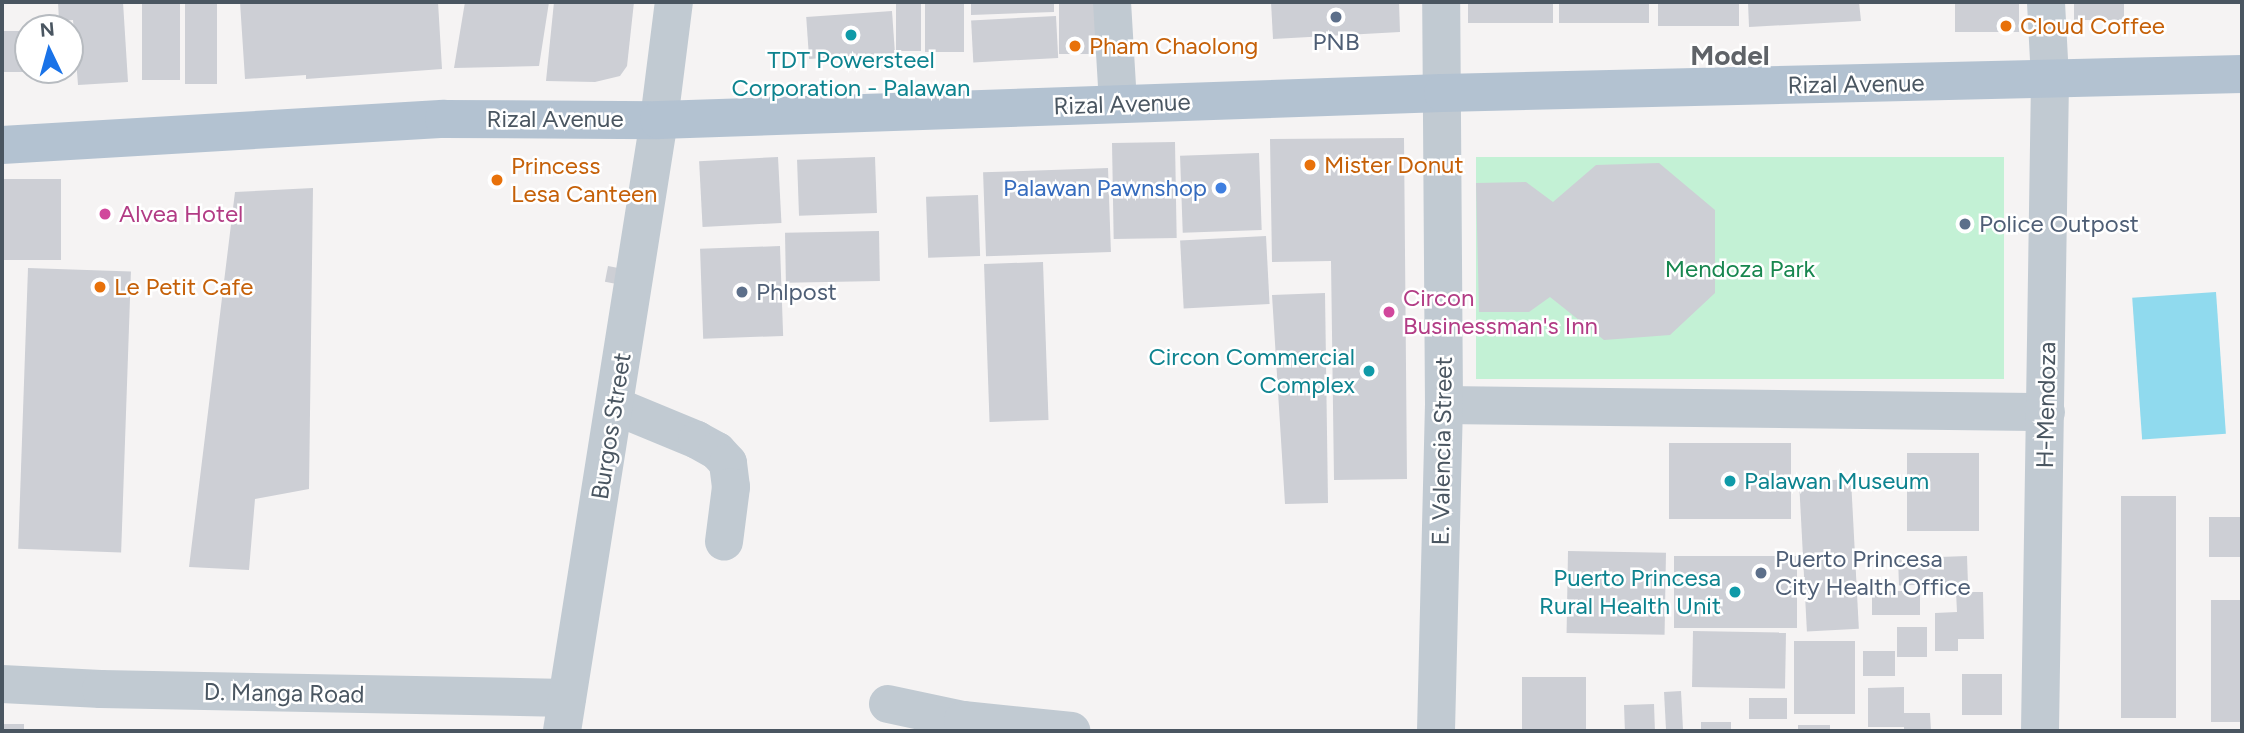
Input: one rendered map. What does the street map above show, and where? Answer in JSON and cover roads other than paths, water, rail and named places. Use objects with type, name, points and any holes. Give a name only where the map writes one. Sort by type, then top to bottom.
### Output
[{"type":"main road","name":"Rizal Avenue","points":[[2,145],[444,119],[659,120],[1443,93],[2242,74]]},
{"type":"street","name":"Burgos Street","points":[[564,715],[615,406],[659,120],[674,2]]},
{"type":"street","points":[[1112,2],[1118,104]]},
{"type":"street","name":"E. Valencia Street","points":[[1436,731],[1444,405],[1441,2]]},
{"type":"street","name":"H-Mendoza","points":[[2040,731],[2050,79],[2046,2]]},
{"type":"street","points":[[1444,405],[2046,412]]},
{"type":"street","points":[[615,406],[696,440],[717,451],[728,463],[731,487],[724,542]]},
{"type":"street","name":"D. Manga Road","points":[[2,684],[564,715]]},
{"type":"street","points":[[888,704],[963,726],[1071,731]]},
{"type":"water","points":[[2216,292],[2226,434],[2142,440],[2132,298]]},
{"type":"place","name":"PNB","points":[[1336,17]]},
{"type":"place","name":"Cloud Coffee","points":[[2006,26]]},
{"type":"place","name":"TDT Powersteel Corporation - Palawan","points":[[851,35]]},
{"type":"place","name":"Pham Chaolong","points":[[1075,46]]},
{"type":"place","name":"Mister Donut","points":[[1310,165]]},
{"type":"place","name":"Princess Lesa Canteen","points":[[497,180]]},
{"type":"place","name":"Palawan Pawnshop","points":[[1221,188]]},
{"type":"place","name":"Alvea Hotel","points":[[105,214]]},
{"type":"place","name":"Police Outpost","points":[[1965,224]]},
{"type":"place","name":"Le Petit Cafe","points":[[100,287]]},
{"type":"place","name":"Phlpost","points":[[742,292]]},
{"type":"place","name":"Circon Businessman's Inn","points":[[1389,312]]},
{"type":"place","name":"Circon Commercial Complex","points":[[1369,371]]},
{"type":"place","name":"Palawan Museum","points":[[1730,481]]},
{"type":"place","name":"Puerto Princesa City Health Office","points":[[1761,573]]},
{"type":"place","name":"Puerto Princesa Rural Health Unit","points":[[1735,592]]},
{"type":"district","name":"Model","points":[[1730,55]]},
{"type":"park label","name":"Mendoza Park","points":[[1740,269]]}]
